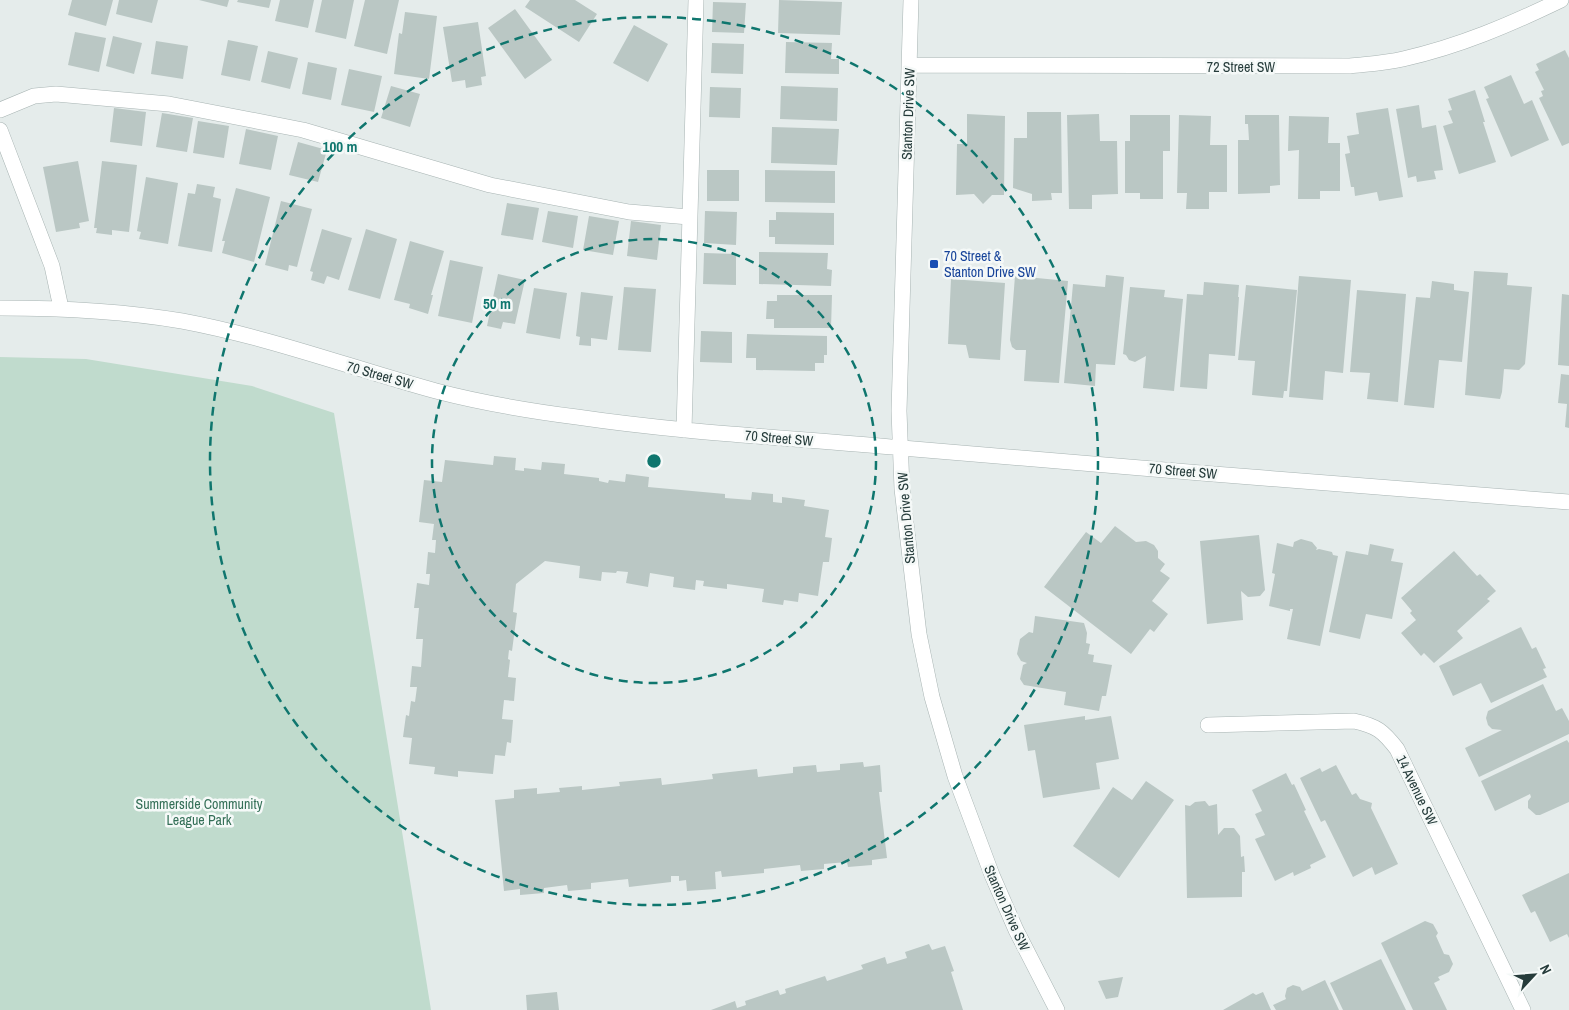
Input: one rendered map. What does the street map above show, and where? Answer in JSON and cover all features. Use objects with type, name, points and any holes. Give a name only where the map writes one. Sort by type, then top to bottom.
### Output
[{"type":"street","points":[[684,430],[696,0]]},
{"type":"street","name":"Stanton Drive SW","points":[[911,0],[899,411],[902,489],[919,634],[932,697],[955,776],[992,875],[1016,930],[1057,1010]]},
{"type":"street","name":"72 Street SW","points":[[909,65],[1350,66],[1401,60],[1442,49],[1483,36],[1561,0]]},
{"type":"street","points":[[0,110],[34,96],[56,94],[170,104],[303,130],[490,185],[629,212],[689,217]]},
{"type":"street","points":[[0,130],[52,266],[61,308]]},
{"type":"street","name":"70 Street SW","points":[[0,308],[61,308],[120,312],[184,322],[253,338],[441,392],[514,408],[578,418],[684,430],[1569,502]]},
{"type":"street","name":"14 Avenue SW","points":[[1208,725],[1354,722],[1378,728],[1386,735],[1397,749],[1523,1010]]},
{"type":"green space","name":"Summerside Community League Park","points":[[0,357],[86,359],[252,386],[334,413],[431,1010],[0,1010]]},
{"type":"building","points":[[72,0],[113,0],[106,26],[68,15]]},
{"type":"building","points":[[119,0],[158,0],[152,23],[116,14]]},
{"type":"building","points":[[199,0],[229,0],[227,7]]},
{"type":"building","points":[[238,0],[271,0],[269,8],[237,2]]},
{"type":"building","points":[[280,0],[314,0],[308,28],[275,21]]},
{"type":"building","points":[[322,0],[354,0],[346,39],[315,32]]},
{"type":"building","points":[[365,0],[399,0],[387,54],[354,46]]},
{"type":"building","points":[[530,0],[575,0],[597,14],[579,42],[525,7]]},
{"type":"building","points":[[779,0],[842,2],[840,35],[778,33]]},
{"type":"building","points":[[713,2],[746,3],[744,33],[712,32]]},
{"type":"building","points":[[515,9],[552,60],[525,79],[488,28]]},
{"type":"building","points":[[405,12],[437,16],[429,79],[394,74],[399,33],[402,34]]},
{"type":"building","points":[[478,22],[486,76],[481,77],[482,85],[466,88],[465,80],[452,82],[443,27]]},
{"type":"building","points":[[634,25],[668,44],[648,82],[613,63]]},
{"type":"building","points":[[75,32],[106,38],[99,72],[68,65]]},
{"type":"building","points":[[113,36],[142,43],[134,74],[106,66]]},
{"type":"building","points":[[228,40],[258,46],[250,81],[221,75]]},
{"type":"building","points":[[156,41],[188,46],[183,79],[151,74]]},
{"type":"building","points":[[786,42],[832,43],[831,59],[839,59],[839,74],[785,73]]},
{"type":"building","points":[[712,43],[744,44],[743,74],[711,73]]},
{"type":"building","points":[[1565,50],[1569,58],[1569,143],[1562,146],[1539,98],[1543,96],[1541,91],[1544,90],[1535,72],[1539,70],[1536,64]]},
{"type":"building","points":[[268,51],[298,58],[290,89],[261,82]]},
{"type":"building","points":[[308,62],[337,68],[331,100],[302,94]]},
{"type":"building","points":[[349,69],[382,76],[374,112],[341,105]]},
{"type":"building","points":[[1511,75],[1524,104],[1532,100],[1549,140],[1511,157],[1486,99],[1489,98],[1484,87]]},
{"type":"building","points":[[391,86],[420,94],[410,127],[381,118]]},
{"type":"building","points":[[781,86],[838,88],[837,121],[780,119]]},
{"type":"building","points":[[710,87],[741,88],[740,118],[709,117]]},
{"type":"building","points":[[1475,90],[1496,162],[1459,174],[1443,126],[1453,123],[1448,111],[1452,110],[1448,99]]},
{"type":"building","points":[[1419,105],[1422,128],[1436,125],[1443,170],[1434,171],[1436,179],[1417,182],[1416,176],[1408,178],[1396,109]]},
{"type":"building","points":[[114,108],[146,112],[142,146],[110,142]]},
{"type":"building","points":[[1388,108],[1403,197],[1379,201],[1377,192],[1355,196],[1354,187],[1351,187],[1345,154],[1350,153],[1347,136],[1359,134],[1356,113]]},
{"type":"building","points":[[1027,112],[1061,112],[1062,193],[1051,193],[1052,200],[1032,201],[1032,194],[1013,188],[1014,138],[1027,138]]},
{"type":"building","points":[[162,113],[193,118],[187,152],[156,147]]},
{"type":"building","points":[[967,114],[1005,116],[1004,195],[992,195],[983,204],[974,194],[956,195],[957,144],[967,144]]},
{"type":"building","points":[[1099,114],[1100,141],[1117,141],[1118,194],[1092,195],[1092,209],[1069,209],[1067,115]]},
{"type":"building","points":[[1130,115],[1170,115],[1170,151],[1163,151],[1163,199],[1140,199],[1140,193],[1125,193],[1125,141],[1130,141]]},
{"type":"building","points":[[1179,115],[1211,116],[1210,145],[1227,145],[1227,192],[1209,192],[1209,209],[1186,209],[1187,193],[1177,193]]},
{"type":"building","points":[[1245,115],[1279,115],[1280,185],[1270,186],[1270,193],[1238,194],[1238,140],[1249,140],[1248,124],[1245,124]]},
{"type":"building","points":[[1289,116],[1329,117],[1328,143],[1340,143],[1340,191],[1320,191],[1320,199],[1298,199],[1299,150],[1288,151]]},
{"type":"building","points":[[198,121],[229,126],[224,158],[193,153]]},
{"type":"building","points":[[772,127],[839,129],[837,165],[771,163]]},
{"type":"building","points":[[246,129],[278,136],[271,170],[239,164]]},
{"type":"building","points":[[298,142],[327,150],[318,182],[289,175]]},
{"type":"building","points":[[78,161],[89,221],[79,223],[80,228],[56,232],[43,167]]},
{"type":"building","points":[[102,161],[137,165],[129,232],[112,230],[112,235],[96,233],[97,228],[94,228]]},
{"type":"building","points":[[707,170],[739,170],[739,201],[707,201]]},
{"type":"building","points":[[765,170],[835,171],[835,203],[765,202]]},
{"type":"building","points":[[146,177],[178,183],[168,244],[139,239],[141,232],[137,231]]},
{"type":"building","points":[[197,184],[215,187],[213,197],[221,199],[212,252],[178,246],[188,193],[195,194]]},
{"type":"building","points":[[236,188],[270,197],[254,262],[222,253],[225,241],[222,241]]},
{"type":"building","points":[[281,201],[312,209],[297,267],[289,265],[288,271],[265,265]]},
{"type":"building","points":[[507,203],[539,208],[533,240],[501,235]]},
{"type":"building","points":[[548,211],[578,216],[573,248],[542,242]]},
{"type":"building","points":[[705,211],[737,212],[736,245],[704,243]]},
{"type":"building","points":[[776,212],[834,213],[834,245],[775,244],[775,237],[769,237],[769,220],[776,220]]},
{"type":"building","points":[[589,216],[619,221],[613,255],[583,250]]},
{"type":"building","points":[[631,221],[661,225],[657,260],[627,256]]},
{"type":"building","points":[[322,229],[352,238],[339,280],[327,276],[324,284],[311,280],[313,272],[310,271]]},
{"type":"building","points":[[366,229],[397,239],[380,299],[348,290]]},
{"type":"building","points":[[410,241],[444,251],[431,295],[433,295],[428,314],[409,308],[410,304],[394,300]]},
{"type":"building","points":[[759,252],[828,253],[827,269],[832,270],[831,286],[759,284]]},
{"type":"building","points":[[704,253],[736,254],[736,285],[703,284]]},
{"type":"building","points":[[450,260],[483,267],[472,323],[438,316]]},
{"type":"building","points":[[1474,271],[1508,273],[1507,285],[1532,287],[1525,364],[1519,370],[1504,369],[1500,399],[1465,395]]},
{"type":"building","points":[[498,274],[525,280],[515,324],[503,322],[501,329],[487,326]]},
{"type":"building","points":[[1106,275],[1124,277],[1115,365],[1096,364],[1095,386],[1064,383],[1073,284],[1105,287]]},
{"type":"building","points":[[1015,276],[1068,281],[1059,383],[1024,381],[1026,350],[1016,350],[1012,347],[1010,340]]},
{"type":"building","points":[[1299,276],[1351,280],[1343,373],[1325,371],[1323,400],[1289,397]]},
{"type":"building","points":[[951,279],[1005,283],[1000,360],[969,358],[966,345],[948,344]]},
{"type":"building","points":[[1432,281],[1454,284],[1454,290],[1469,292],[1462,362],[1439,360],[1434,408],[1404,405],[1416,297],[1430,298]]},
{"type":"building","points":[[1204,282],[1239,285],[1235,356],[1209,354],[1207,389],[1180,387],[1187,294],[1203,295]]},
{"type":"building","points":[[1246,285],[1297,290],[1287,391],[1284,391],[1283,398],[1252,395],[1255,361],[1238,360]]},
{"type":"building","points":[[624,287],[656,289],[651,352],[618,350]]},
{"type":"building","points":[[1130,287],[1165,290],[1164,297],[1183,299],[1174,391],[1143,388],[1146,356],[1135,362],[1129,360],[1123,354]]},
{"type":"building","points":[[534,288],[567,293],[560,339],[526,333]]},
{"type":"building","points":[[1357,290],[1406,294],[1398,402],[1367,399],[1370,373],[1350,372]]},
{"type":"building","points":[[581,292],[613,296],[607,340],[591,338],[591,346],[579,345],[580,337],[576,336]]},
{"type":"building","points":[[1562,294],[1569,295],[1569,366],[1558,365]]},
{"type":"building","points":[[777,295],[832,295],[831,328],[774,328],[774,319],[766,319],[767,301],[777,301]]},
{"type":"building","points":[[701,331],[732,332],[732,363],[700,362]]},
{"type":"building","points":[[747,334],[827,336],[827,355],[824,355],[824,363],[815,363],[815,371],[756,370],[756,358],[746,358]]},
{"type":"building","points":[[1561,374],[1569,375],[1569,428],[1565,427],[1567,404],[1558,403]]},
{"type":"building","points":[[494,456],[516,458],[515,470],[524,471],[524,468],[541,470],[542,462],[565,464],[564,474],[599,478],[599,481],[608,483],[609,480],[625,482],[626,474],[649,477],[648,487],[725,494],[725,498],[751,500],[752,492],[773,494],[773,502],[782,503],[782,497],[805,500],[804,506],[829,510],[825,537],[832,538],[829,562],[823,562],[818,596],[799,593],[798,602],[784,600],[783,605],[762,602],[764,589],[727,584],[727,589],[703,586],[704,581],[696,580],[695,590],[673,587],[674,577],[650,573],[648,587],[626,583],[628,572],[617,571],[616,573],[602,572],[601,581],[579,578],[580,566],[545,561],[516,584],[513,612],[517,613],[512,651],[509,650],[508,659],[510,660],[508,677],[516,678],[514,701],[504,700],[502,719],[513,720],[511,743],[507,742],[505,756],[495,755],[493,774],[458,771],[458,777],[434,774],[435,767],[409,764],[412,738],[403,737],[406,715],[409,716],[411,701],[415,702],[417,687],[410,687],[412,666],[421,667],[423,639],[416,639],[419,608],[414,608],[417,583],[429,585],[430,574],[426,574],[428,552],[435,553],[436,540],[432,540],[434,524],[419,522],[424,480],[442,482],[445,460],[493,465]]},
{"type":"building","points":[[1115,526],[1136,542],[1146,541],[1154,545],[1158,551],[1158,558],[1165,564],[1160,571],[1170,578],[1152,601],[1168,614],[1154,632],[1150,629],[1131,654],[1044,587],[1086,532],[1101,543]]},
{"type":"building","points":[[1259,535],[1265,590],[1260,596],[1248,597],[1241,591],[1243,620],[1207,624],[1200,541]]},
{"type":"building","points":[[1301,539],[1312,542],[1317,548],[1316,550],[1332,552],[1333,555],[1338,556],[1320,646],[1287,639],[1293,609],[1290,609],[1290,611],[1269,606],[1275,574],[1272,573],[1277,543],[1293,547],[1294,542]]},
{"type":"building","points":[[1370,544],[1394,549],[1391,561],[1403,563],[1392,619],[1366,614],[1360,639],[1329,632],[1346,551],[1368,555]]},
{"type":"building","points":[[1454,551],[1477,576],[1480,574],[1496,591],[1487,599],[1490,601],[1457,631],[1463,638],[1434,663],[1424,653],[1421,656],[1401,633],[1416,620],[1410,613],[1412,611],[1401,598]]},
{"type":"building","points":[[1035,616],[1084,623],[1087,633],[1086,643],[1090,644],[1088,654],[1094,655],[1093,662],[1112,665],[1106,696],[1102,696],[1099,711],[1064,705],[1066,692],[1024,685],[1020,679],[1023,665],[1027,663],[1021,661],[1017,654],[1020,639],[1029,632],[1033,633]]},
{"type":"building","points":[[1521,627],[1532,649],[1536,647],[1546,668],[1543,669],[1547,677],[1491,703],[1481,683],[1453,696],[1439,666]]},
{"type":"building","points":[[1543,684],[1556,711],[1562,708],[1569,721],[1569,734],[1479,777],[1465,748],[1502,730],[1492,729],[1488,725],[1486,718],[1488,711]]},
{"type":"building","points":[[1085,716],[1085,720],[1111,716],[1119,759],[1096,763],[1100,789],[1043,798],[1035,750],[1028,751],[1024,725]]},
{"type":"building","points":[[1567,740],[1569,743],[1569,802],[1536,815],[1528,808],[1530,794],[1495,811],[1481,781]]},
{"type":"building","points":[[863,762],[864,767],[880,765],[882,792],[879,792],[887,858],[872,860],[872,865],[848,867],[847,862],[824,864],[824,869],[801,871],[800,865],[764,869],[764,873],[722,877],[721,871],[715,872],[716,889],[687,891],[686,880],[679,881],[679,876],[671,876],[671,882],[629,887],[628,879],[591,883],[591,889],[568,891],[567,885],[544,888],[544,893],[520,895],[520,889],[504,891],[495,800],[514,798],[514,790],[537,788],[537,794],[560,792],[559,788],[582,786],[582,790],[620,786],[619,782],[661,778],[662,785],[713,779],[712,774],[757,769],[758,777],[793,773],[793,767],[816,765],[817,772],[840,770],[840,764]]},
{"type":"building","points":[[1336,765],[1352,795],[1356,793],[1360,799],[1372,803],[1371,808],[1398,864],[1375,875],[1372,867],[1353,877],[1325,820],[1321,822],[1300,778],[1320,768],[1322,772]]},
{"type":"building","points":[[1286,773],[1292,785],[1294,784],[1306,810],[1304,811],[1326,857],[1310,865],[1311,868],[1294,876],[1293,872],[1275,881],[1255,839],[1265,835],[1255,814],[1262,811],[1252,790]]},
{"type":"building","points":[[1146,781],[1174,800],[1119,878],[1073,846],[1113,787],[1132,800]]},
{"type":"building","points":[[1205,801],[1209,806],[1217,804],[1218,835],[1224,828],[1234,828],[1240,836],[1241,857],[1244,856],[1245,872],[1242,872],[1242,897],[1187,898],[1185,805],[1190,806],[1195,802]]},
{"type":"building","points":[[1569,873],[1569,938],[1567,934],[1550,942],[1535,911],[1531,913],[1522,895]]},
{"type":"building","points":[[1425,921],[1433,924],[1438,933],[1436,936],[1444,954],[1449,955],[1453,964],[1449,972],[1438,977],[1440,980],[1434,983],[1447,1010],[1413,1010],[1381,943]]},
{"type":"building","points":[[929,944],[932,950],[945,946],[954,971],[951,972],[963,1010],[711,1010],[735,1001],[737,1008],[746,1005],[745,1001],[778,990],[780,995],[786,993],[785,989],[825,976],[827,981],[863,969],[861,965],[885,957],[887,964],[907,958],[905,952]]},
{"type":"building","points":[[1381,959],[1406,1010],[1343,1010],[1330,983]]},
{"type":"building","points":[[1123,977],[1118,997],[1106,999],[1098,981]]},
{"type":"building","points":[[1325,980],[1339,1010],[1276,1010],[1273,1005],[1286,999],[1287,988],[1293,985],[1300,987],[1302,991]]},
{"type":"building","points":[[557,992],[559,1010],[527,1010],[526,995]]},
{"type":"building","points":[[1263,992],[1271,1010],[1223,1010],[1253,993],[1256,995]]},
{"type":"place","name":"70 Street & Stanton Drive SW","points":[[934,264]]}]
